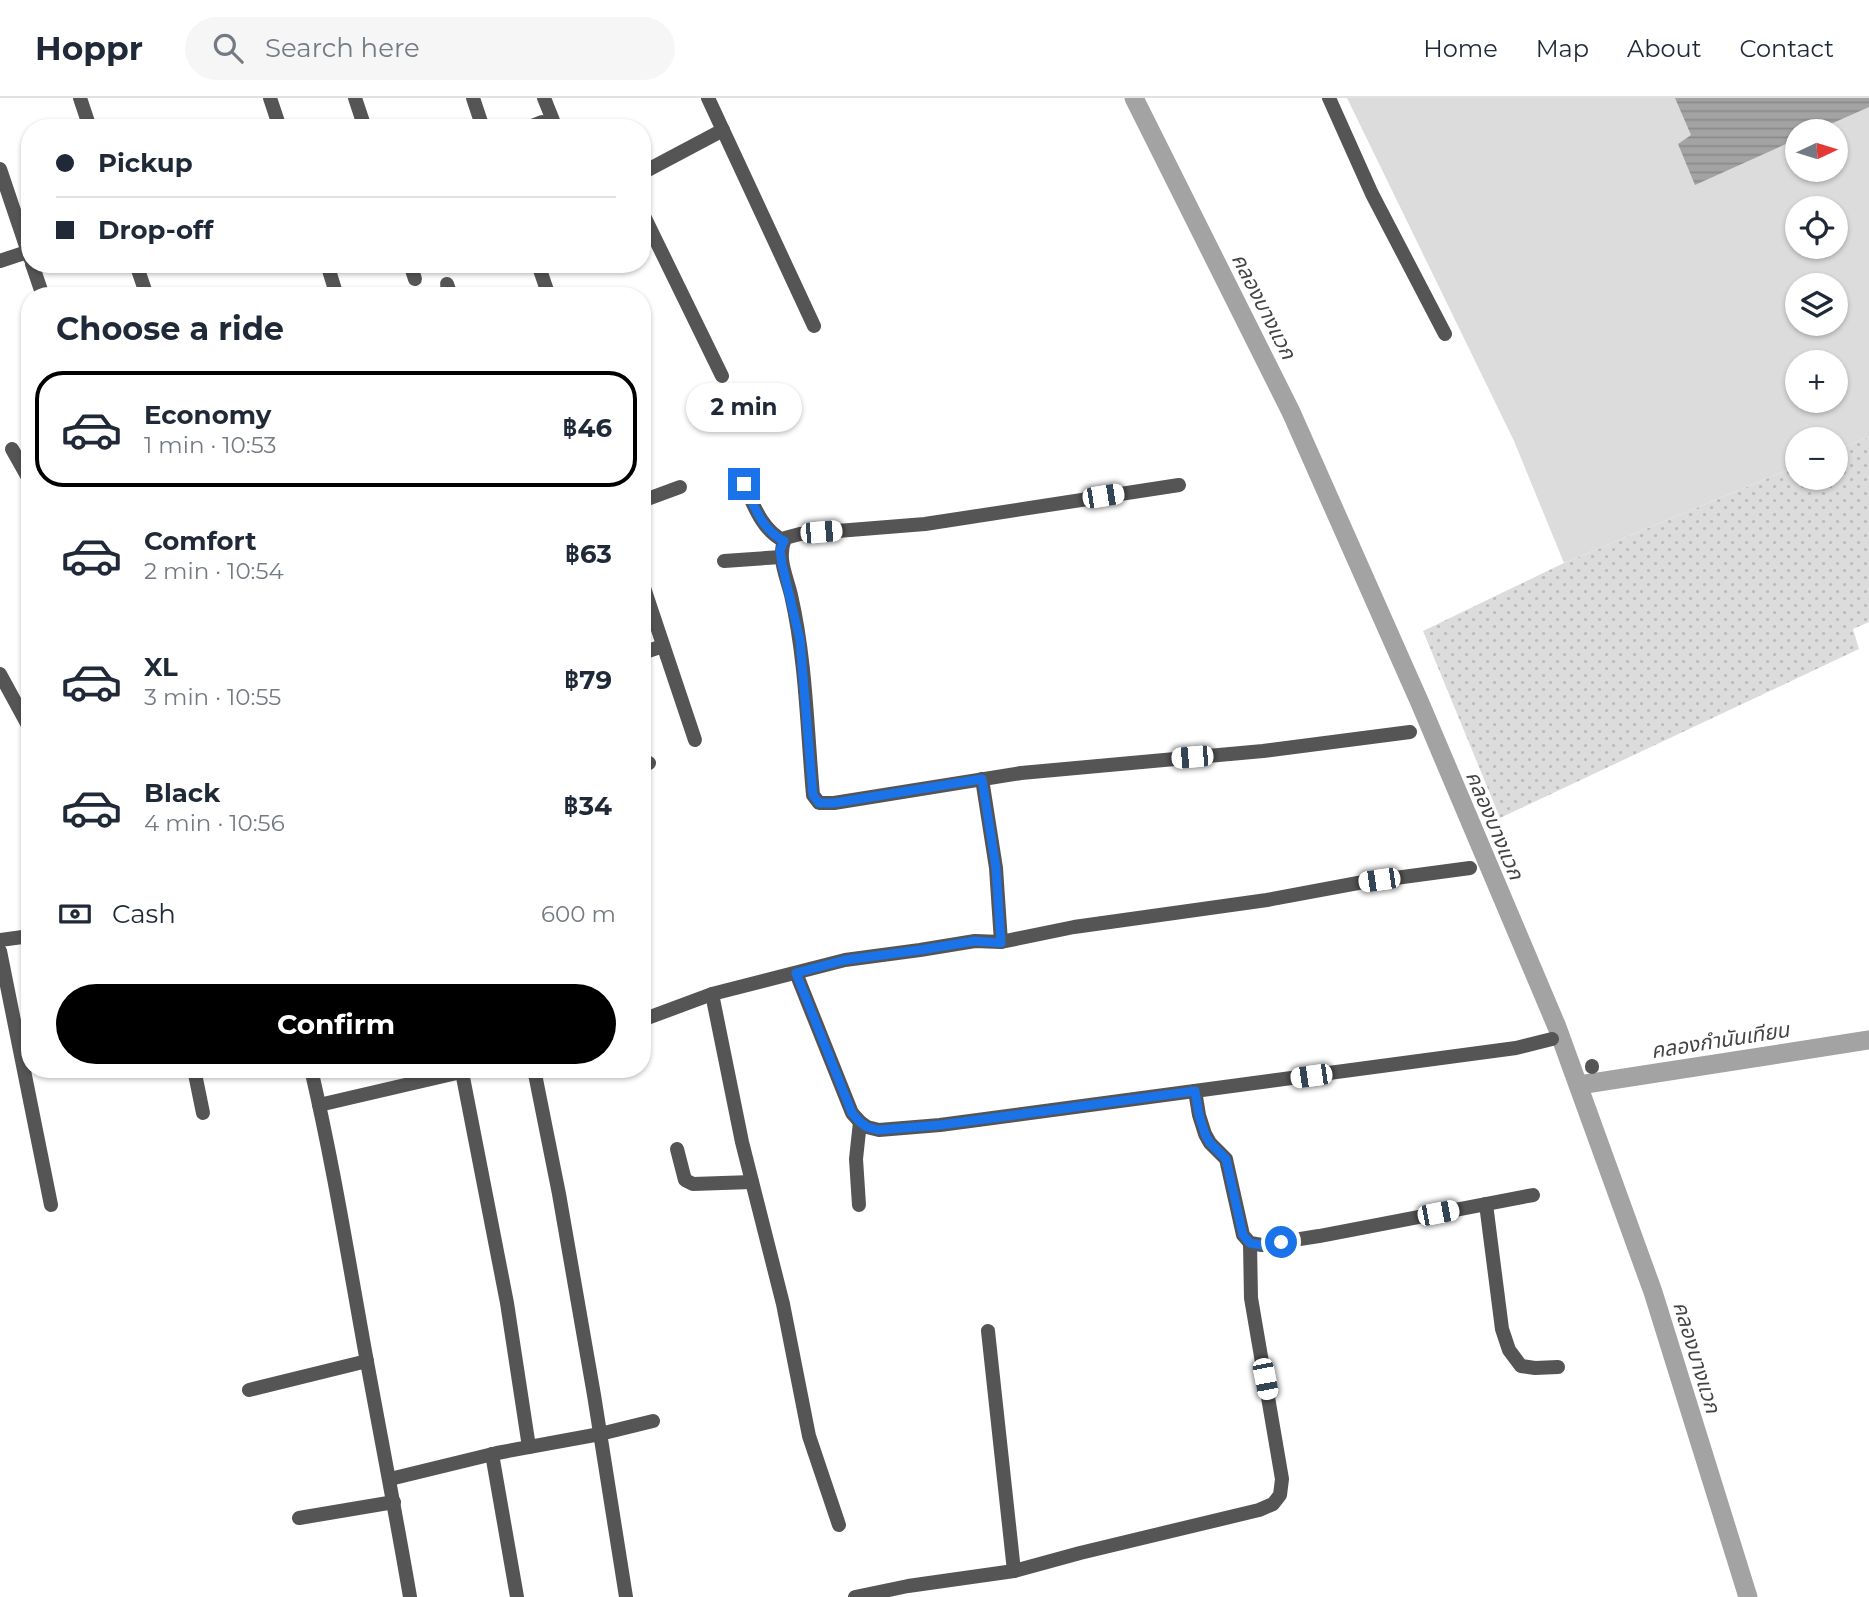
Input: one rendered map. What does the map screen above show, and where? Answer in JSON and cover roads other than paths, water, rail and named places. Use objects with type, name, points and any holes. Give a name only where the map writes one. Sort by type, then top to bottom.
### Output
[{"type":"street","points":[[80,98],[87,119]]},
{"type":"street","points":[[270,98],[277,119]]},
{"type":"street","points":[[355,98],[362,119]]},
{"type":"street","points":[[473,98],[480,119]]},
{"type":"street","points":[[544,98],[548,119]]},
{"type":"street","points":[[708,98],[814,326]]},
{"type":"street","points":[[1329,98],[1372,194],[1445,334]]},
{"type":"street","points":[[651,168],[723,130]]},
{"type":"street","points":[[0,169],[21,230]]},
{"type":"street","points":[[651,230],[722,376]]},
{"type":"street","points":[[0,261],[21,258]]},
{"type":"street","points":[[12,449],[21,465]]},
{"type":"street","points":[[744,484],[764,525],[784,541]]},
{"type":"street","points":[[1179,485],[925,524],[800,534],[785,538],[780,550],[800,640],[813,795],[819,803],[834,803],[1048,770],[1263,751],[1410,732]]},
{"type":"street","points":[[651,498],[680,487]]},
{"type":"street","points":[[724,561],[781,557]]},
{"type":"street","points":[[651,609],[695,740]]},
{"type":"street","points":[[651,650],[663,646]]},
{"type":"street","points":[[0,674],[21,712]]},
{"type":"street","points":[[982,779],[996,868],[1001,943]]},
{"type":"street","points":[[651,1017],[712,994],[845,960],[975,941],[1001,943],[1074,927],[1471,868]]},
{"type":"street","points":[[0,940],[21,937]]},
{"type":"street","points":[[0,951],[21,1056]]},
{"type":"street","points":[[796,973],[852,1113],[867,1127],[878,1130],[940,1125],[1516,1048],[1552,1039]]},
{"type":"street","points":[[712,994],[752,1182],[783,1304],[809,1436],[839,1525]]},
{"type":"street","points":[[26,1078],[51,1205]]},
{"type":"street","points":[[196,1078],[203,1113]]},
{"type":"street","points":[[313,1078],[327,1138],[410,1597]]},
{"type":"street","points":[[319,1105],[437,1078]]},
{"type":"street","points":[[469,1078],[529,1447]]},
{"type":"street","points":[[536,1078],[559,1194],[625,1597]]},
{"type":"street","points":[[1195,1091],[1205,1134],[1226,1159],[1243,1235],[1250,1243],[1262,1245],[1534,1195]]},
{"type":"street","points":[[859,1205],[856,1159],[860,1122]]},
{"type":"street","points":[[677,1149],[685,1180],[693,1184],[752,1182]]},
{"type":"street","points":[[1486,1204],[1502,1329],[1509,1350],[1521,1366],[1558,1367]]},
{"type":"street","points":[[855,1597],[908,1586],[1014,1571],[1259,1510],[1273,1504],[1280,1495],[1282,1479],[1251,1298],[1250,1243]]},
{"type":"street","points":[[988,1331],[1014,1571]]},
{"type":"street","points":[[249,1390],[367,1361]]},
{"type":"street","points":[[390,1479],[492,1454],[653,1421]]},
{"type":"street","points":[[492,1454],[517,1597]]},
{"type":"street","points":[[299,1518],[394,1502]]},
{"type":"waterway","name":"คลองบางแวก","points":[[1134,98],[1291,412],[1420,703],[1557,1027],[1653,1292],[1748,1597]]},
{"type":"waterway","name":"คลองกำนันเทียน","points":[[1579,1085],[1869,1040]]}]
